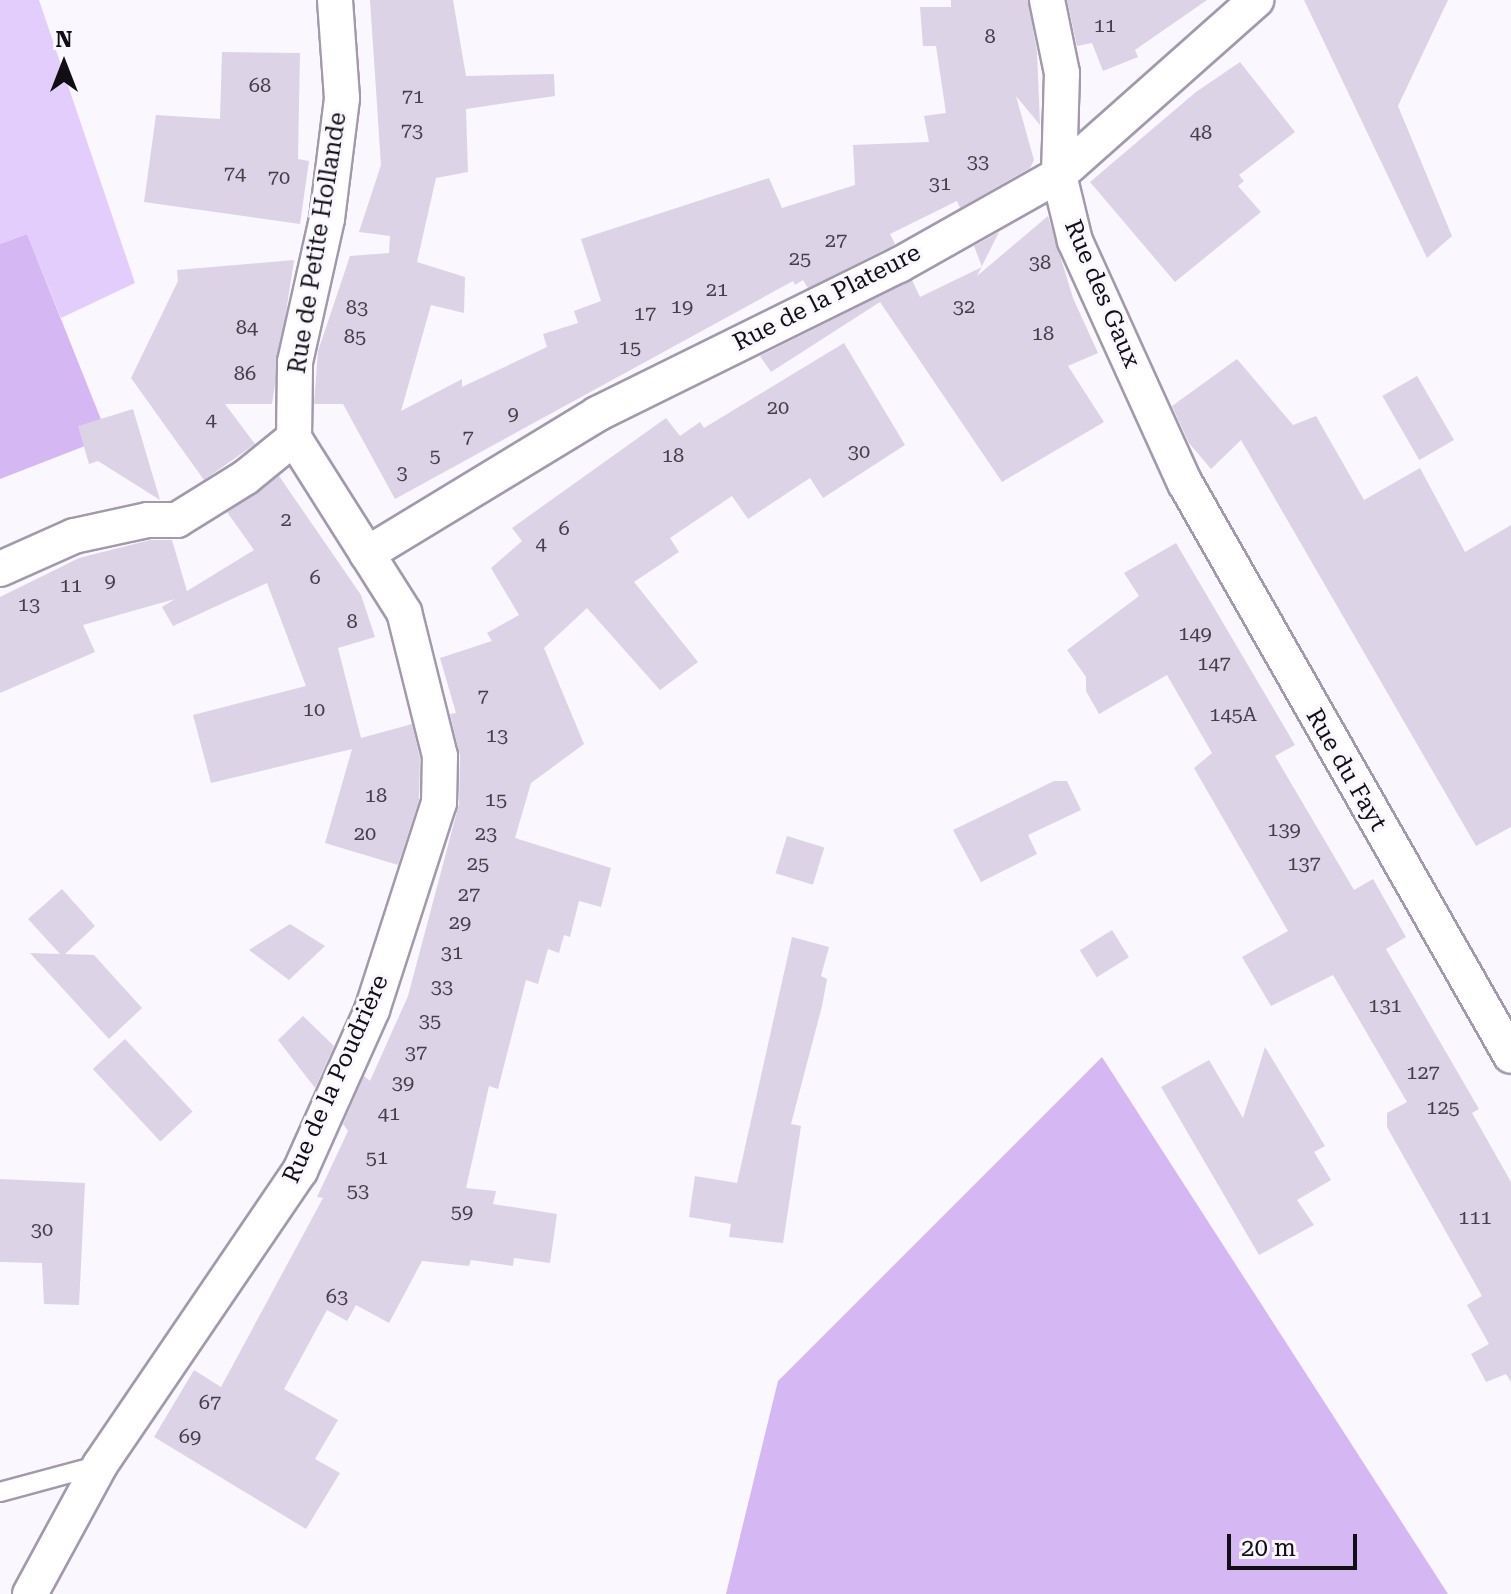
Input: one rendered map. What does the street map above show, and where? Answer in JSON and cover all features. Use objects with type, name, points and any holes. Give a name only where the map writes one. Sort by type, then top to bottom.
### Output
[{"type":"street","name":"Rue de Petite Hollande","points":[[294,438],[295,362],[327,219],[342,98],[335,0]]},
{"type":"street","name":"Rue des Gaux","points":[[1047,0],[1062,73],[1059,175],[1075,241],[1185,483]]},
{"type":"street","name":"Rue de la Plateure","points":[[367,554],[597,414],[899,265],[1059,175],[1256,0]]},
{"type":"street","name":"Rue de la Poudrière","points":[[30,1594],[100,1465],[300,1171],[372,1010],[439,803],[440,756],[404,612],[294,438]]},
{"type":"street","points":[[0,569],[74,536],[148,520],[177,520],[246,477],[294,438]]},
{"type":"street","name":"Rue du Fayt","points":[[1185,483],[1511,1056]]},
{"type":"lane","points":[[0,1492],[100,1465]]},
{"type":"shaded area","points":[[0,0],[39,0],[135,283],[61,318],[27,234],[0,244]]},
{"type":"shaded area","points":[[27,234],[108,437],[0,479],[0,244]]},
{"type":"shaded area","points":[[1102,1057],[1448,1594],[726,1594],[778,1381]]},
{"type":"building","points":[[370,0],[453,0],[466,76],[554,74],[555,96],[466,109],[468,172],[436,178],[417,262],[465,277],[464,313],[431,305],[401,411],[462,379],[462,387],[547,347],[543,334],[578,323],[574,311],[601,301],[581,239],[769,178],[782,208],[855,185],[853,145],[929,142],[924,116],[946,113],[936,46],[923,46],[920,7],[951,7],[951,0],[1028,0],[1037,52],[1040,125],[1016,96],[1034,160],[1030,168],[960,208],[957,201],[890,234],[895,244],[890,247],[808,288],[803,280],[795,285],[793,281],[395,499],[343,404],[314,404],[318,351],[350,256],[389,253],[390,236],[359,232],[381,165]]},
{"type":"building","points":[[1067,0],[1207,0],[1135,50],[1138,57],[1103,71],[1092,43],[1077,46]]},
{"type":"building","points":[[1304,0],[1448,0],[1398,106],[1452,236],[1427,258]]},
{"type":"building","points":[[222,52],[300,53],[298,159],[309,161],[300,224],[144,202],[156,115],[220,119]]},
{"type":"building","points":[[1240,62],[1295,132],[1239,175],[1244,181],[1238,186],[1261,212],[1175,282],[1090,182],[1196,92]]},
{"type":"building","points":[[1048,216],[1073,298],[1098,353],[1068,366],[1104,422],[1002,482],[880,302],[771,372],[760,356],[912,280],[920,297],[981,267],[977,276]]},
{"type":"building","points":[[999,232],[982,266],[974,246]]},
{"type":"building","points":[[294,260],[272,404],[225,404],[255,444],[204,480],[131,378],[178,281],[177,270]]},
{"type":"building","points":[[844,343],[905,445],[823,498],[810,478],[748,519],[732,496],[670,538],[679,552],[634,582],[698,662],[660,690],[587,608],[544,648],[584,744],[531,783],[515,838],[611,868],[601,907],[579,901],[570,937],[564,935],[559,953],[548,949],[538,984],[526,980],[498,1089],[489,1086],[466,1188],[496,1191],[493,1204],[557,1214],[550,1263],[514,1258],[513,1266],[471,1260],[469,1266],[422,1261],[389,1323],[356,1305],[347,1321],[327,1310],[284,1389],[338,1420],[315,1459],[340,1473],[306,1529],[154,1437],[194,1370],[221,1387],[323,1198],[317,1197],[348,1131],[343,1124],[364,1076],[370,1081],[408,996],[459,804],[460,756],[450,714],[456,713],[440,658],[492,641],[487,633],[519,615],[491,568],[522,541],[512,528],[666,418],[680,436],[700,422],[704,428]]},
{"type":"building","points":[[1237,359],[1293,425],[1316,416],[1364,500],[1420,468],[1465,552],[1511,525],[1511,827],[1476,846],[1241,440],[1211,469],[1189,443],[1172,406]]},
{"type":"building","points":[[1417,376],[1454,440],[1419,460],[1382,396]]},
{"type":"building","points":[[133,409],[160,500],[98,461],[89,464],[78,426]]},
{"type":"building","points":[[279,476],[361,595],[375,637],[338,648],[361,738],[412,724],[420,758],[419,800],[398,865],[325,843],[352,749],[211,783],[193,715],[306,686],[267,583],[173,626],[162,607],[175,599],[83,625],[95,652],[0,693],[0,597],[79,558],[150,540],[172,540],[187,591],[254,550],[227,512]]},
{"type":"building","points":[[1176,543],[1295,745],[1275,756],[1354,890],[1373,879],[1406,937],[1386,949],[1479,1109],[1472,1113],[1511,1182],[1511,1382],[1506,1374],[1486,1382],[1471,1354],[1489,1344],[1467,1305],[1482,1296],[1387,1127],[1387,1113],[1407,1102],[1333,975],[1271,1006],[1242,957],[1288,931],[1194,768],[1212,753],[1167,675],[1099,714],[1086,691],[1086,677],[1067,650],[1139,596],[1124,573]]},
{"type":"building","points":[[1054,781],[1067,781],[1081,810],[1028,835],[1037,854],[981,882],[953,830]]},
{"type":"building","points":[[787,836],[824,847],[813,885],[776,873]]},
{"type":"building","points":[[62,889],[95,926],[65,954],[94,955],[142,1008],[109,1039],[30,953],[60,954],[28,919]]},
{"type":"building","points":[[290,924],[325,946],[289,980],[249,950]]},
{"type":"building","points":[[1112,930],[1129,957],[1097,977],[1080,950]]},
{"type":"building","points":[[792,937],[829,947],[821,976],[827,979],[822,1006],[791,1124],[801,1126],[783,1243],[729,1237],[731,1224],[689,1217],[695,1176],[737,1183]]},
{"type":"building","points":[[303,1016],[334,1046],[315,1088],[278,1040]]},
{"type":"building","points":[[125,1039],[193,1111],[160,1141],[93,1069]]},
{"type":"building","points":[[1265,1047],[1325,1146],[1314,1152],[1331,1180],[1297,1200],[1314,1225],[1259,1255],[1161,1087],[1209,1060],[1243,1118]]},
{"type":"building","points":[[0,1179],[85,1183],[79,1305],[44,1304],[42,1263],[0,1262]]}]
